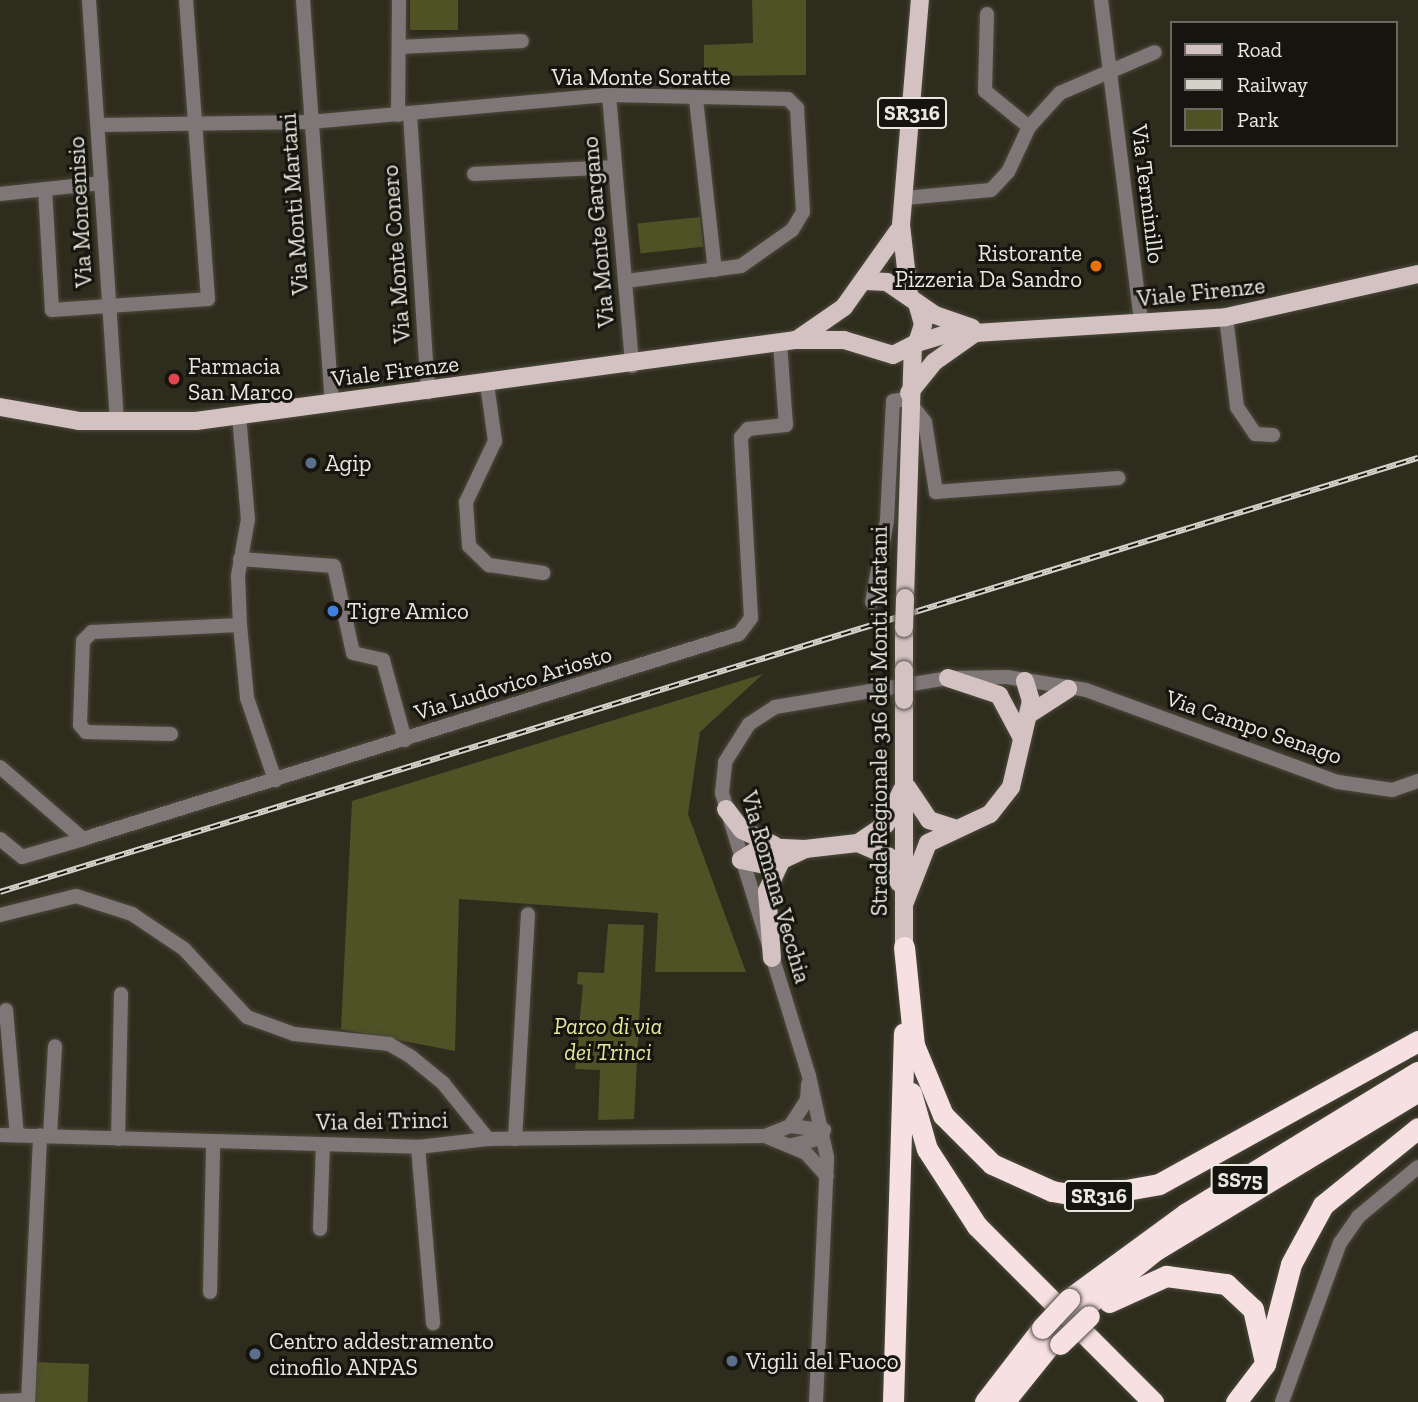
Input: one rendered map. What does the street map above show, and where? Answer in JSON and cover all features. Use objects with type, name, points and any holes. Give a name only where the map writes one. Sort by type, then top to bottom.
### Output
[{"type":"highway","name":"SR316","points":[[904,947],[914,1045],[943,1115],[992,1164],[1063,1193],[1128,1194],[1159,1184],[1418,1041]]},
{"type":"highway","name":"Strada Regionale 316 dei Monti Martani","points":[[904,947],[904,1046]]},
{"type":"highway","name":"SR316","points":[[892,1402],[904,1046]]},
{"type":"highway","name":"SR316","points":[[904,1046],[913,1112],[950,1189],[977,1226],[1153,1402]]},
{"type":"highway","name":"SS75","points":[[985,1402],[1080,1309],[1185,1214],[1418,1072]]},
{"type":"highway","name":"SS75","points":[[1080,1309],[1154,1251],[1418,1091]]},
{"type":"highway","points":[[1237,1402],[1265,1364],[1292,1264],[1323,1205],[1418,1128]]},
{"type":"highway","points":[[1080,1309],[1149,1279],[1211,1279],[1253,1309],[1265,1364]]},
{"type":"highway","name":"SS75","points":[[1004,1402],[1053,1336]]},
{"type":"highway","points":[[1014,1402],[1053,1336]]},
{"type":"main road","name":"SR316","points":[[915,345],[923,324],[913,300],[901,225],[920,0]]},
{"type":"main road","name":"SR316","points":[[866,281],[901,225]]},
{"type":"main road","name":"Viale Firenze","points":[[0,407],[117,422],[239,415],[632,366],[788,342],[863,345],[883,355],[915,345],[980,332],[1226,317],[1418,274]]},
{"type":"main road","name":"Viale Firenze","points":[[788,342],[844,307],[866,281],[887,282],[913,300],[980,332]]},
{"type":"main road","points":[[844,307],[848,328],[863,345]]},
{"type":"main road","points":[[883,355],[907,398],[934,362],[980,332]]},
{"type":"main road","name":"Strada Regionale 316 dei Monti Martani","points":[[904,947],[907,398],[915,345]]},
{"type":"main road","points":[[948,678],[992,690],[1022,716]]},
{"type":"main road","points":[[905,902],[923,849],[954,828],[980,820],[1001,802],[1018,765],[1025,681]]},
{"type":"main road","points":[[1022,716],[1073,689]]},
{"type":"main road","points":[[905,784],[929,820],[954,828]]},
{"type":"main road","points":[[741,860],[858,843],[886,824],[905,784]]},
{"type":"main road","points":[[726,809],[742,830],[777,854]]},
{"type":"main road","points":[[858,843],[889,857],[905,902]]},
{"type":"main road","points":[[772,958],[767,891],[777,854]]},
{"type":"street","name":"Via Moncenisio","points":[[89,0],[117,422]]},
{"type":"street","points":[[45,189],[52,310],[109,309],[208,299],[192,124],[186,0]]},
{"type":"street","name":"Via Monti Martani","points":[[303,0],[331,404]]},
{"type":"street","points":[[399,0],[404,114]]},
{"type":"street","name":"Via Terminillo","points":[[1101,0],[1141,323]]},
{"type":"street","points":[[988,14],[985,91],[1029,127]]},
{"type":"street","points":[[400,47],[522,41]]},
{"type":"street","points":[[905,198],[991,190],[1009,172],[1029,127],[1060,93],[1156,52]]},
{"type":"street","name":"Via Monte Soratte","points":[[98,125],[310,122],[609,95],[788,99],[797,108],[803,212],[758,259],[715,270]]},
{"type":"street","name":"Via Monte Gargano","points":[[609,95],[632,366]]},
{"type":"street","points":[[625,281],[715,270],[696,99]]},
{"type":"street","name":"Via Monte Conero","points":[[404,114],[428,392]]},
{"type":"street","points":[[474,174],[615,167]]},
{"type":"street","points":[[0,183],[0,194],[102,183]]},
{"type":"street","points":[[1226,317],[1237,407],[1255,434],[1273,435]]},
{"type":"street","name":"Via Ludovico Ariosto","points":[[0,839],[22,858],[651,666],[747,628],[741,437],[748,429],[781,430],[787,418],[788,342]]},
{"type":"street","points":[[487,384],[495,441],[466,502],[469,546],[489,565],[543,573]]},
{"type":"street","points":[[872,601],[887,520],[892,401],[907,398],[925,422],[936,492],[1118,478]]},
{"type":"street","points":[[239,415],[248,519],[240,559],[240,625],[247,698],[275,779]]},
{"type":"street","points":[[240,559],[334,566],[353,653],[383,660],[405,740]]},
{"type":"street","points":[[171,734],[86,732],[80,725],[83,641],[92,632],[240,625]]},
{"type":"street","name":"Via Romana Vecchia","points":[[816,1402],[828,1177],[824,1130],[726,809],[725,762],[739,735],[761,714],[948,678],[1025,681],[1073,689]]},
{"type":"street","name":"Via Campo Senago","points":[[1073,689],[1338,782],[1392,790],[1418,781]]},
{"type":"street","points":[[0,767],[83,839]]},
{"type":"street","points":[[0,915],[76,896],[99,900],[167,936],[247,1017],[270,1028],[389,1044],[443,1083],[488,1139]]},
{"type":"street","points":[[515,1139],[528,914]]},
{"type":"street","points":[[118,1139],[121,993]]},
{"type":"street","points":[[6,1010],[17,1135]]},
{"type":"street","points":[[0,1401],[28,1401],[45,1136],[55,1046]]},
{"type":"street","points":[[790,1126],[807,1100],[809,1076]]},
{"type":"street","name":"Via dei Trinci","points":[[765,1136],[790,1126],[824,1130]]},
{"type":"street","points":[[792,1145],[818,1139],[824,1130]]},
{"type":"street","name":"Via dei Trinci","points":[[0,1135],[418,1147],[488,1139],[765,1136],[792,1145],[828,1177]]},
{"type":"street","points":[[210,1292],[213,1143]]},
{"type":"street","points":[[320,1229],[323,1145]]},
{"type":"street","points":[[418,1147],[433,1323]]},
{"type":"street","points":[[1282,1402],[1340,1243],[1358,1217],[1418,1167]]},
{"type":"green space","points":[[410,0],[458,0],[458,30],[410,30]]},
{"type":"green space","points":[[752,0],[806,0],[806,75],[704,76],[704,45],[753,43]]},
{"type":"green space","points":[[700,217],[703,247],[640,253],[637,224]]},
{"type":"green space","points":[[763,674],[700,732],[688,814],[746,972],[655,972],[658,913],[459,899],[455,1051],[341,1029],[352,801]]},
{"type":"green space","name":"Parco di via dei Trinci","points":[[608,924],[644,925],[634,1119],[598,1120],[600,1070],[575,1069],[583,985],[577,984],[578,972],[604,973]]},
{"type":"green space","points":[[30,1362],[89,1364],[88,1402],[29,1402]]},
{"type":"railway","points":[[0,892],[1418,458]]},
{"type":"place","name":"Ristorante Pizzeria Da Sandro","points":[[1096,266]]},
{"type":"place","name":"Farmacia San Marco","points":[[174,379]]},
{"type":"place","name":"Agip","points":[[311,463]]},
{"type":"place","name":"Tigre Amico","points":[[333,611]]},
{"type":"place","name":"Centro addestramento cinofilo ANPAS","points":[[255,1354]]},
{"type":"place","name":"Vigili del Fuoco","points":[[732,1361]]}]
